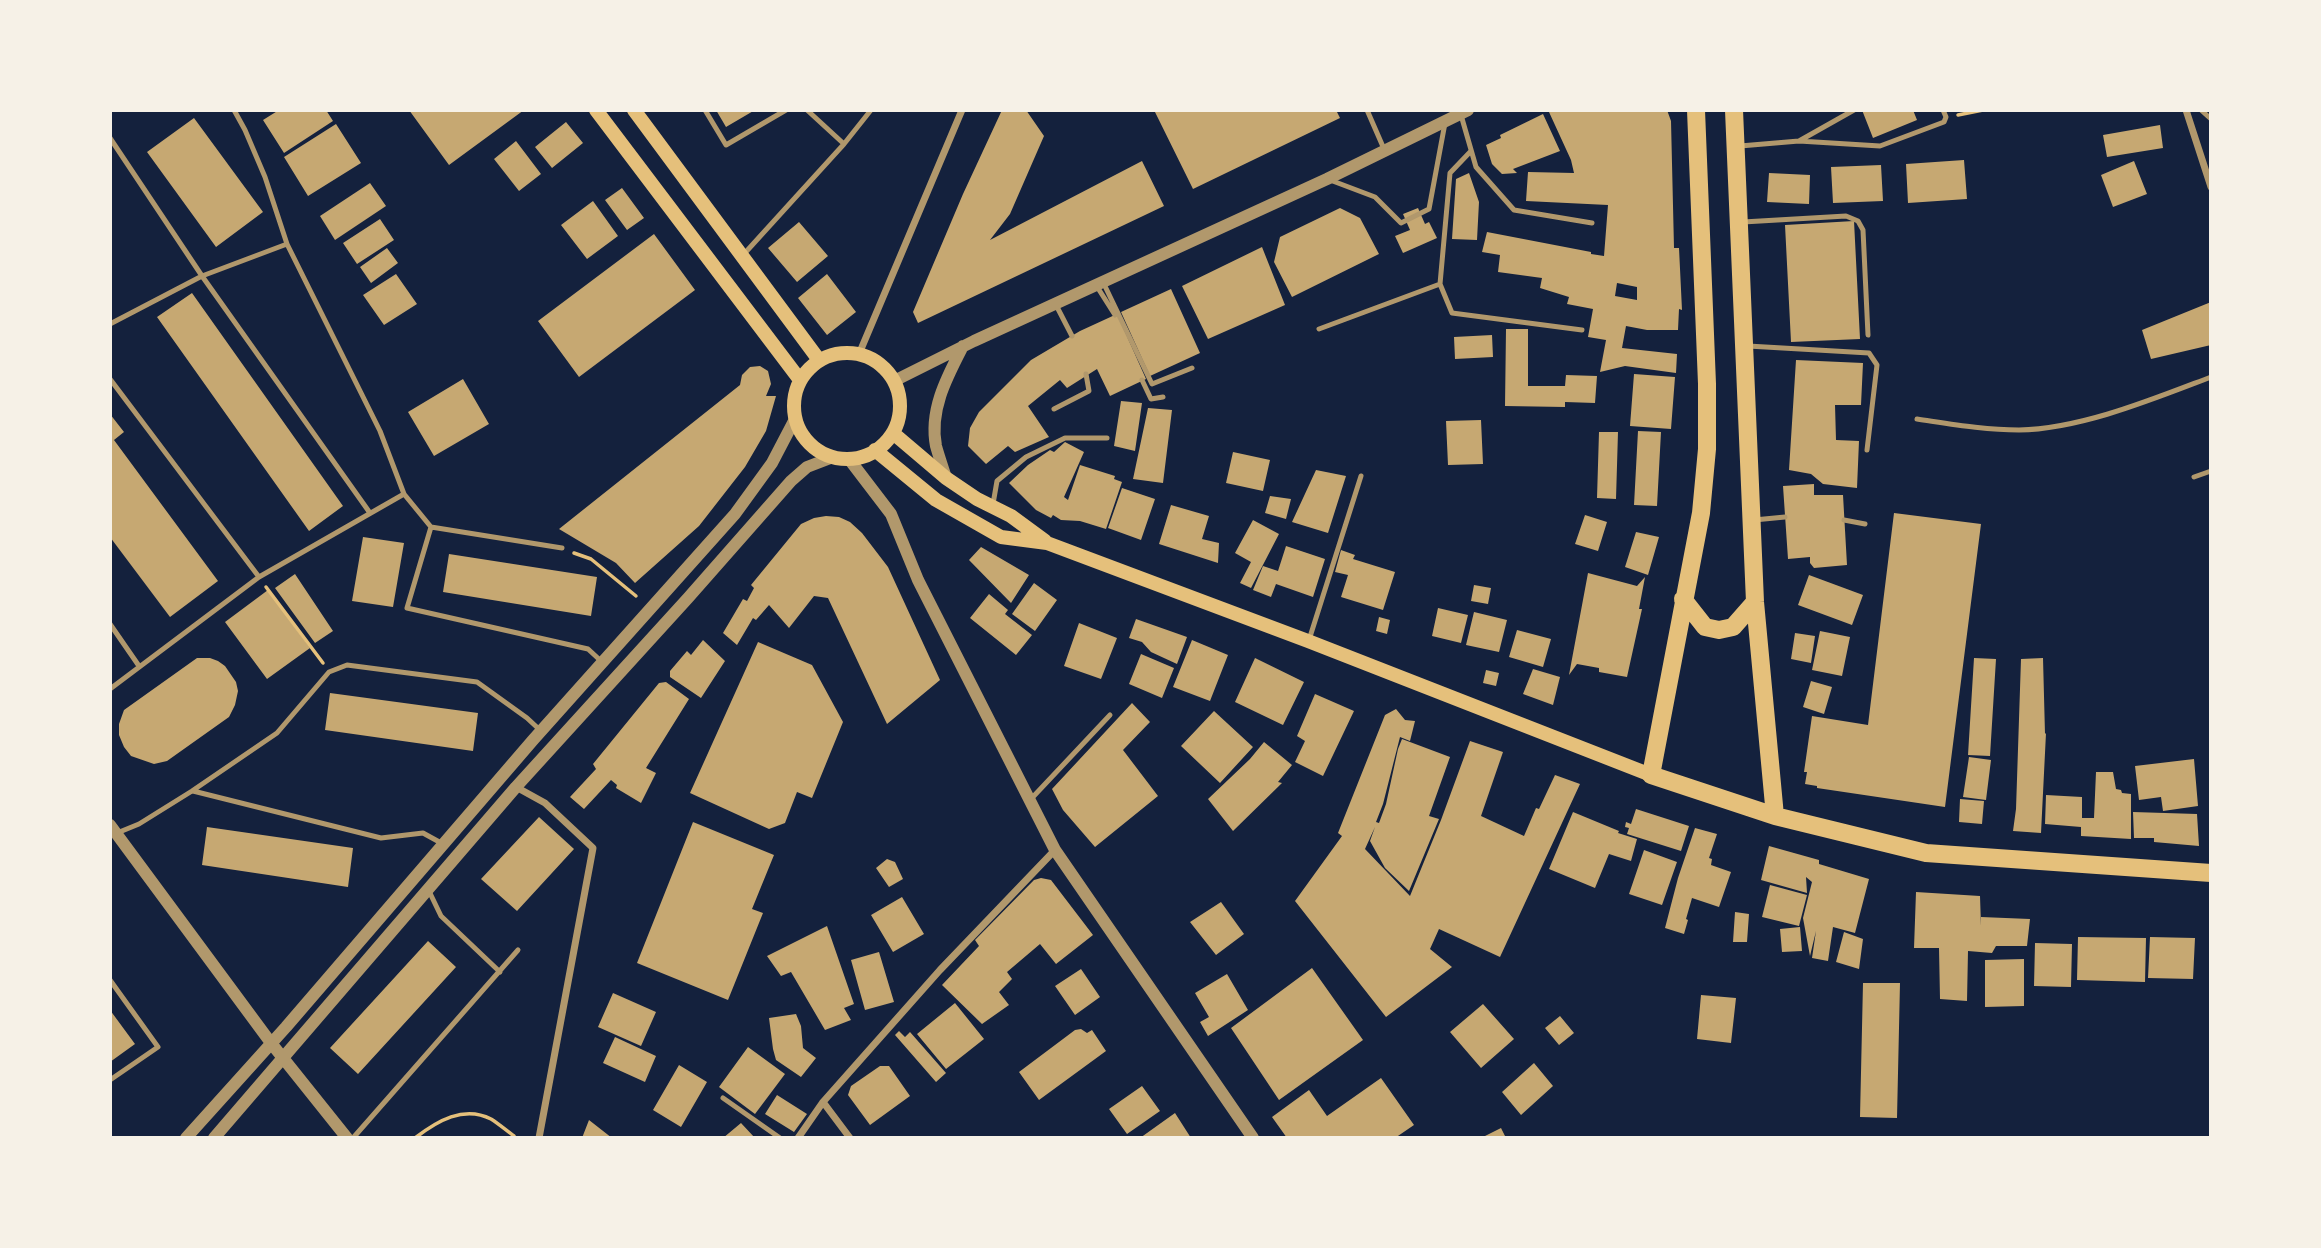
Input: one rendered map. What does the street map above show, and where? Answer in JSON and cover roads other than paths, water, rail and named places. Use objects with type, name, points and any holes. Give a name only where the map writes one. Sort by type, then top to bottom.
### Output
[{"type":"main road","points":[[596,110],[800,380]]},
{"type":"main road","points":[[634,110],[819,360]]},
{"type":"main road","points":[[1734,110],[1755,602],[1775,816]]},
{"type":"main road","points":[[1651,775],[1701,513],[1707,449],[1707,384],[1695,115]]},
{"type":"main road","points":[[838,353],[859,354],[871,358],[894,381],[899,398],[899,416],[885,443],[863,456],[849,459],[821,452],[804,437],[794,407],[800,380],[819,360],[838,353]]},
{"type":"main road","points":[[892,433],[946,478],[1011,516],[1048,543]]},
{"type":"main road","points":[[875,450],[936,500],[1001,537],[1048,543],[1651,775],[1775,816],[1926,853],[2211,873]]},
{"type":"main road","points":[[1683,599],[1705,627],[1719,629],[1733,627],[1755,602]]},
{"type":"street","points":[[859,354],[962,110]]},
{"type":"street","points":[[2186,110],[2211,187]]},
{"type":"street","points":[[894,381],[963,346],[1327,179],[1465,112]]},
{"type":"street","points":[[946,478],[936,445],[935,417],[943,384],[963,346]]},
{"type":"street","points":[[186,1138],[541,731],[735,514],[772,463],[796,419]]},
{"type":"street","points":[[214,1138],[516,787],[791,481],[807,467],[833,457]]},
{"type":"street","points":[[849,459],[891,514],[918,580],[1055,850],[1253,1138]]},
{"type":"street","points":[[516,787],[545,803],[593,849],[539,1138]]},
{"type":"street","points":[[113,829],[271,1043],[346,1138]]},
{"type":"street","points":[[798,1138],[823,1102],[940,970],[1055,850]]},
{"type":"street","points":[[823,1102],[850,1138]]},
{"type":"lane","points":[[234,110],[265,177],[288,244],[380,431],[404,494],[431,527],[562,548]]},
{"type":"lane","points":[[705,110],[726,145],[786,110]]},
{"type":"lane","points":[[807,110],[844,144]]},
{"type":"lane","points":[[742,256],[844,144],[871,110]]},
{"type":"lane","points":[[1367,110],[1385,150]]},
{"type":"lane","points":[[1799,141],[1854,110]]},
{"type":"lane","points":[[1737,146],[1799,141],[1880,146],[1944,122],[1946,117],[1943,110]]},
{"type":"lane","points":[[2201,110],[2211,119]]},
{"type":"lane","points":[[1465,112],[1476,167],[1514,210],[1592,223]]},
{"type":"lane","points":[[1327,179],[1375,197],[1401,223],[1429,209],[1445,122]]},
{"type":"lane","points":[[110,138],[202,276],[370,513]]},
{"type":"lane","points":[[1471,151],[1450,173],[1440,284],[1452,313],[1582,330]]},
{"type":"lane","points":[[1739,222],[1846,216],[1858,221],[1863,230],[1868,335]]},
{"type":"lane","points":[[110,324],[202,276],[288,244]]},
{"type":"lane","points":[[1099,283],[1115,315]]},
{"type":"lane","points":[[1099,283],[1152,384],[1192,368]]},
{"type":"lane","points":[[1319,329],[1440,284]]},
{"type":"lane","points":[[1055,303],[1072,336]]},
{"type":"lane","points":[[1743,346],[1869,353],[1877,365],[1867,450]]},
{"type":"lane","points":[[1054,409],[1089,391],[1086,374]]},
{"type":"lane","points":[[1917,419],[2021,430],[2081,421],[2211,377]]},
{"type":"lane","points":[[110,379],[259,577]]},
{"type":"lane","points":[[1142,380],[1151,399],[1163,397]]},
{"type":"lane","points":[[992,507],[997,481],[1026,457],[1065,438],[1107,438]]},
{"type":"lane","points":[[2194,477],[2211,471]]},
{"type":"lane","points":[[1308,641],[1361,476]]},
{"type":"lane","points":[[110,689],[259,577],[404,494]]},
{"type":"lane","points":[[1751,520],[1785,517]]},
{"type":"lane","points":[[1844,520],[1865,524]]},
{"type":"lane","points":[[431,527],[407,608],[588,649],[602,662]]},
{"type":"lane","points":[[110,624],[139,666]]},
{"type":"lane","points":[[113,829],[139,824],[277,733],[329,672],[347,666],[477,682],[541,731]]},
{"type":"lane","points":[[1028,801],[1110,715]]},
{"type":"lane","points":[[192,791],[382,838],[423,833],[443,844]]},
{"type":"lane","points":[[428,889],[441,916],[500,972]]},
{"type":"lane","points":[[353,1138],[518,950]]},
{"type":"lane","points":[[110,980],[158,1047],[110,1080]]},
{"type":"lane","points":[[723,1098],[780,1138]]}]
